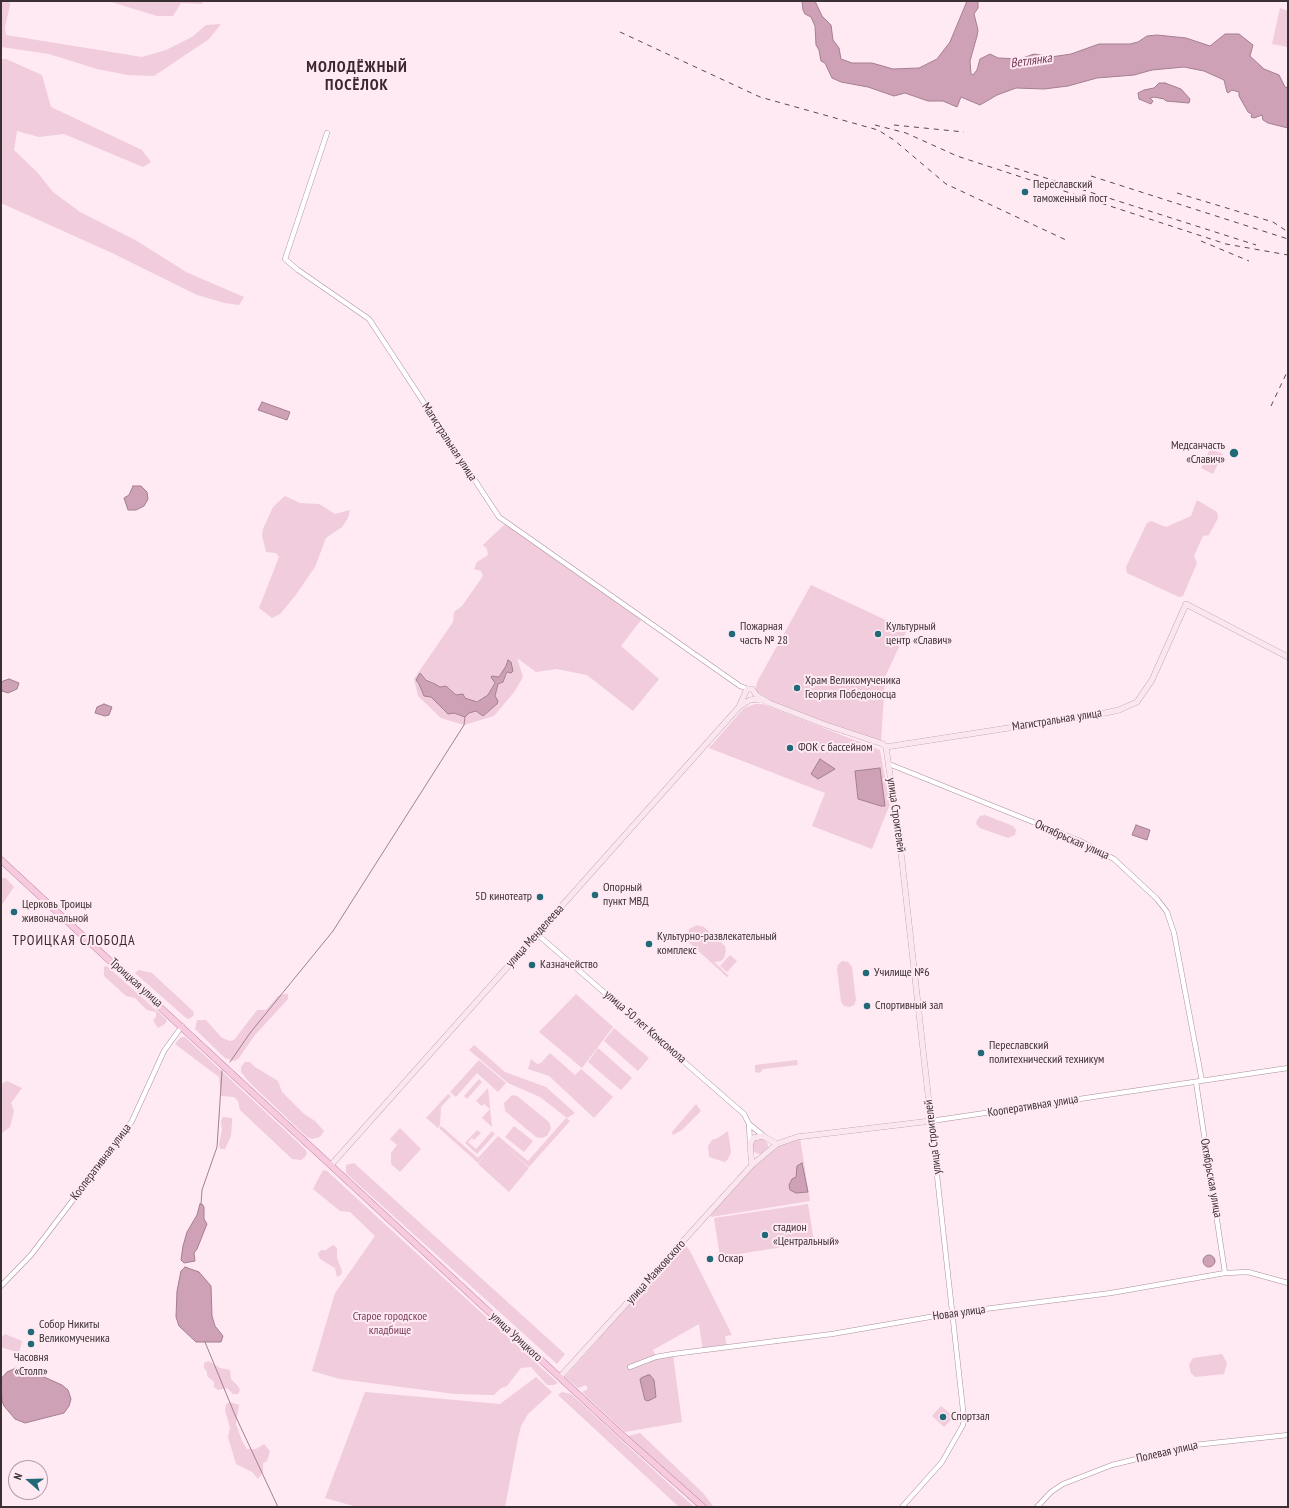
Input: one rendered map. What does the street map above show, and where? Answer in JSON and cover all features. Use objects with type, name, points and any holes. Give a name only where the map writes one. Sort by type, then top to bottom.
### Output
[{"type":"main road","name":"Магистральная улица","points":[[886,747],[1105,713],[1119,710],[1137,702],[1152,680],[1186,604],[1288,657]]},
{"type":"main road","points":[[740,706],[748,688],[752,689],[762,699],[823,724],[883,744],[886,747]]},
{"type":"main road","points":[[740,706],[755,697],[755,692]]},
{"type":"main road","points":[[744,695],[746,699],[762,699]]},
{"type":"main road","name":"улица Менделеева","points":[[330,1166],[740,706]]},
{"type":"main road","name":"улица Строителей","points":[[886,747],[902,861],[931,1121]]},
{"type":"main road","name":"Троицкая улица","points":[[1,860],[182,1026],[330,1166]]},
{"type":"main road","name":"Кооперативная улица","points":[[777,1144],[797,1137],[931,1121]]},
{"type":"main road","points":[[752,1165],[750,1145],[756,1136],[763,1136],[777,1144]]},
{"type":"main road","points":[[750,1145],[751,1149],[756,1154],[765,1154],[770,1147],[767,1138]]},
{"type":"main road","name":"улица Маяковского","points":[[560,1377],[752,1165],[777,1144]]},
{"type":"main road","name":"улица Урицкого","points":[[330,1166],[703,1507]]},
{"type":"street","name":"Магистральная улица","points":[[327,132],[285,259],[298,270],[369,319],[499,517],[740,686]]},
{"type":"street","points":[[740,686],[748,688]]},
{"type":"street","points":[[740,686],[744,695]]},
{"type":"street","name":"Октябрьская улица","points":[[889,764],[1080,841],[1114,859],[1154,895],[1167,912],[1174,933],[1202,1081]]},
{"type":"street","name":"улица 50 лет Комсомола","points":[[537,934],[743,1113],[749,1124],[767,1138]]},
{"type":"street","name":"Кооперативная улица","points":[[1,1286],[31,1255],[124,1133],[132,1121],[164,1051],[182,1026]]},
{"type":"street","name":"Кооперативная улица","points":[[931,1121],[1288,1068]]},
{"type":"street","name":"Октябрьская улица","points":[[1196,1082],[1225,1273]]},
{"type":"street","name":"улица Строителей","points":[[902,1507],[942,1462],[963,1424],[964,1406],[931,1121]]},
{"type":"street","points":[[749,1124],[750,1145]]},
{"type":"street","name":"Новая улица","points":[[630,1367],[656,1357],[832,1334],[953,1314],[1111,1293],[1225,1273],[1248,1272],[1288,1283]]},
{"type":"street","name":"Полевая улица","points":[[1037,1507],[1051,1492],[1063,1484],[1112,1465],[1194,1445],[1288,1435]]},
{"type":"green space","points":[[1,1],[9,1],[10,5],[5,27],[6,35],[142,57],[166,50],[192,37],[206,25],[221,24],[209,39],[154,76],[128,75],[97,69],[49,54],[1,47]]},
{"type":"green space","points":[[108,1],[204,1],[201,4],[181,3],[173,16],[157,16]]},
{"type":"green space","points":[[1280,8],[1288,11],[1288,69],[1287,47],[1272,44]]},
{"type":"green space","points":[[1,59],[6,59],[42,75],[51,107],[142,150],[151,162],[143,167],[64,134],[39,137],[17,131],[14,150],[37,172],[53,192],[80,212],[137,241],[186,272],[244,297],[239,305],[225,303],[197,295],[112,253],[1,203]]},
{"type":"green space","points":[[1210,449],[1223,454],[1213,474],[1201,468]]},
{"type":"green space","points":[[285,496],[300,503],[319,504],[335,514],[350,510],[348,518],[342,527],[326,538],[315,567],[295,596],[280,614],[272,618],[259,608],[279,557],[276,553],[266,552],[262,535],[263,529],[273,507]]},
{"type":"green space","points":[[1197,500],[1217,512],[1218,518],[1209,535],[1203,536],[1194,556],[1197,563],[1183,596],[1179,597],[1127,573],[1126,567],[1147,523],[1151,521],[1166,527],[1191,516]]},
{"type":"green space","points":[[506,523],[641,620],[621,646],[659,679],[633,711],[587,675],[556,669],[536,672],[517,658],[523,677],[515,691],[494,716],[464,725],[441,718],[418,696],[414,679],[453,622],[454,612],[462,606],[483,576],[481,571],[474,569],[477,562],[488,555],[487,549],[483,545]],"holes":[[[507,661],[509,671],[503,682],[497,685],[495,696],[497,704],[483,716],[476,710],[469,713],[465,717],[454,713],[450,714],[445,712],[431,697],[424,696],[417,682],[422,676],[440,687],[446,686],[456,695],[464,695],[465,698],[477,702],[488,695],[495,683],[493,676],[499,677],[506,666]]]},
{"type":"green space","points":[[811,585],[907,630],[885,677],[881,743],[763,699],[755,691],[757,682]]},
{"type":"green space","points":[[755,704],[762,704],[880,750],[890,804],[872,849],[812,826],[825,793],[709,748],[744,708]]},
{"type":"green space","points":[[985,815],[1013,826],[1016,830],[1015,835],[1008,838],[980,828],[976,824],[977,820],[980,816]]},
{"type":"green space","points":[[2,878],[6,878],[14,887],[1,906]]},
{"type":"green space","points":[[697,925],[704,927],[725,946],[726,951],[724,958],[721,961],[714,962],[729,976],[727,977],[682,936],[684,935],[688,938],[689,929]]},
{"type":"green space","points":[[730,955],[737,961],[727,972],[720,966]]},
{"type":"green space","points":[[842,961],[848,962],[852,967],[856,1000],[854,1005],[849,1007],[844,1006],[841,1002],[837,969],[838,965]]},
{"type":"green space","points":[[107,966],[167,1020],[165,1024],[158,1028],[153,1020],[156,1017],[156,1012],[147,1010],[135,998],[126,996],[104,976],[104,967]]},
{"type":"green space","points":[[139,970],[152,973],[193,1011],[194,1015],[189,1019],[186,1018],[135,973]]},
{"type":"green space","points":[[288,994],[288,999],[255,1035],[238,1059],[234,1061],[225,1058],[195,1029],[197,1020],[206,1020],[221,1037],[229,1041],[234,1040],[257,1010],[266,1010],[278,996]]},
{"type":"green space","points":[[576,994],[613,1027],[582,1068],[539,1032]]},
{"type":"green space","points":[[614,1028],[649,1058],[638,1071],[604,1041]]},
{"type":"green space","points":[[181,1037],[185,1037],[305,1149],[307,1153],[305,1157],[301,1160],[292,1159],[240,1110],[238,1101],[234,1097],[221,1096],[219,1077],[175,1044]]},
{"type":"green space","points":[[474,1045],[505,1072],[546,1087],[575,1113],[567,1118],[540,1097],[508,1083],[469,1050]]},
{"type":"green space","points":[[598,1048],[632,1078],[621,1090],[588,1062]]},
{"type":"green space","points":[[550,1053],[575,1075],[581,1069],[613,1097],[594,1118],[549,1076],[528,1069],[531,1059],[537,1064],[541,1063]]},
{"type":"green space","points":[[479,1060],[506,1083],[498,1092],[477,1073],[456,1097],[450,1092]]},
{"type":"green space","points":[[797,1060],[798,1065],[763,1069],[760,1073],[755,1072],[755,1065]]},
{"type":"green space","points":[[245,1062],[250,1062],[255,1067],[278,1081],[282,1092],[303,1113],[315,1121],[324,1131],[320,1137],[312,1139],[307,1137],[250,1083],[241,1072],[241,1067]]},
{"type":"green space","points":[[479,1079],[482,1082],[467,1099],[464,1096]]},
{"type":"green space","points":[[7,1081],[22,1088],[11,1103],[14,1111],[10,1127],[1,1134],[1,1084]]},
{"type":"green space","points":[[488,1088],[492,1127],[482,1118],[490,1109],[484,1104],[482,1106],[476,1101]]},
{"type":"green space","points":[[448,1094],[451,1096],[441,1107],[440,1125],[438,1128],[426,1118]]},
{"type":"green space","points":[[512,1095],[517,1096],[549,1122],[551,1128],[547,1136],[542,1138],[536,1137],[505,1111],[504,1103]]},
{"type":"green space","points":[[696,1104],[701,1111],[682,1130],[673,1135],[672,1132]]},
{"type":"green space","points":[[223,1117],[232,1118],[231,1136],[225,1149],[220,1149],[219,1144],[222,1130],[221,1121]]},
{"type":"green space","points":[[566,1118],[570,1121],[529,1167],[505,1146],[529,1168],[509,1192],[478,1164],[485,1155],[478,1163],[439,1128],[441,1126],[478,1158],[498,1136],[528,1161]]},
{"type":"green space","points":[[514,1126],[533,1141],[524,1152],[505,1137]]},
{"type":"green space","points":[[400,1128],[421,1149],[400,1172],[391,1164],[391,1153],[397,1145],[390,1139]]},
{"type":"green space","points":[[477,1130],[481,1133],[474,1140],[472,1138],[468,1142],[476,1149],[492,1131],[495,1134],[477,1154],[465,1143]]},
{"type":"green space","points":[[728,1131],[731,1152],[728,1159],[725,1162],[709,1157],[708,1146],[712,1140]]},
{"type":"green space","points":[[757,1138],[763,1138],[768,1143],[766,1152],[763,1154],[757,1154],[752,1149],[752,1143]]},
{"type":"green space","points":[[800,1138],[810,1201],[711,1217],[711,1213],[753,1166],[778,1145]]},
{"type":"green space","points":[[354,1163],[565,1354],[557,1364],[346,1173],[346,1165]]},
{"type":"green space","name":"Старое городское кладбище","points":[[323,1170],[327,1171],[558,1383],[554,1385],[547,1385],[531,1367],[521,1368],[507,1386],[501,1388],[494,1395],[455,1394],[340,1379],[312,1371],[335,1293],[375,1236],[350,1212],[340,1211],[313,1189]]},
{"type":"green space","name":"стадион «Центральный»","points":[[808,1204],[814,1242],[720,1257],[714,1218]]},
{"type":"green space","points":[[683,1244],[685,1244],[690,1251],[732,1335],[725,1336],[727,1348],[703,1351],[699,1324],[653,1350],[656,1357],[673,1355],[682,1422],[625,1432],[582,1392],[588,1389],[586,1385],[578,1388],[565,1377]]},
{"type":"green space","points":[[333,1245],[337,1248],[337,1258],[342,1271],[341,1275],[337,1277],[335,1268],[320,1259],[318,1254],[321,1250],[326,1250]]},
{"type":"green space","points":[[5,1334],[22,1341],[19,1353],[1,1347],[1,1338]]},
{"type":"green space","points":[[1222,1354],[1227,1363],[1224,1374],[1195,1377],[1191,1373],[1189,1365],[1193,1358]]},
{"type":"green space","points":[[209,1361],[220,1368],[230,1370],[231,1379],[240,1390],[238,1394],[233,1394],[227,1388],[218,1390],[214,1387],[214,1382],[207,1376],[207,1372],[204,1368],[204,1363]]},
{"type":"green space","points":[[536,1377],[552,1392],[528,1414],[521,1426],[505,1507],[357,1507],[325,1498],[365,1392],[500,1404]]},
{"type":"green space","points":[[562,1392],[571,1394],[694,1507],[679,1507],[558,1395]]},
{"type":"green space","points":[[230,1402],[239,1405],[236,1424],[242,1441],[247,1449],[256,1449],[264,1444],[270,1451],[267,1461],[263,1463],[263,1472],[258,1479],[252,1472],[236,1464],[228,1437],[230,1428],[225,1410],[226,1404]]},
{"type":"green space","name":"Спортзал","points":[[941,1406],[954,1417],[944,1427],[932,1416]]},
{"type":"green space","points":[[640,1433],[703,1493],[713,1506],[707,1507],[628,1436]]},
{"type":"water","name":"Ветлянка","points":[[802,1],[815,1],[822,16],[831,25],[833,40],[839,48],[841,59],[852,63],[872,63],[893,69],[919,68],[937,59],[950,42],[967,1],[978,1],[978,8],[974,14],[978,30],[970,61],[971,74],[973,75],[977,70],[980,59],[990,54],[998,58],[1020,59],[1034,54],[1051,57],[1071,54],[1099,44],[1130,44],[1138,42],[1147,36],[1157,35],[1186,38],[1210,46],[1225,34],[1239,34],[1253,45],[1250,56],[1264,69],[1279,75],[1285,87],[1288,88],[1288,128],[1268,123],[1263,120],[1262,115],[1254,118],[1251,117],[1252,114],[1248,112],[1239,96],[1239,92],[1232,90],[1228,93],[1224,80],[1204,71],[1184,67],[1152,70],[1134,75],[1097,78],[1068,86],[1044,89],[1016,88],[997,95],[980,105],[961,97],[957,107],[943,101],[928,101],[905,93],[894,96],[868,87],[841,82],[832,78],[825,63],[821,61],[819,50],[816,45],[815,26],[811,17],[805,14]]},
{"type":"water","points":[[1159,83],[1165,83],[1181,89],[1190,99],[1189,103],[1166,101],[1164,99],[1154,97],[1150,98],[1153,101],[1151,104],[1139,99],[1138,93],[1154,88]]},
{"type":"water","points":[[262,402],[290,412],[287,420],[258,410]]},
{"type":"water","points":[[133,486],[141,486],[147,492],[148,499],[144,506],[136,510],[128,510],[124,498],[129,495]]},
{"type":"water","points":[[508,660],[511,662],[513,671],[511,673],[507,672],[503,682],[498,684],[495,696],[498,701],[497,704],[483,716],[476,711],[469,713],[465,717],[454,713],[448,714],[431,697],[424,696],[416,680],[420,673],[426,680],[440,687],[446,686],[456,695],[463,694],[465,698],[477,702],[488,695],[495,683],[491,677],[499,677]]},
{"type":"water","points":[[9,679],[19,683],[17,689],[8,693],[2,691],[1,684],[3,681]]},
{"type":"water","points":[[104,704],[112,707],[109,715],[105,716],[95,713],[97,707]]},
{"type":"water","points":[[820,759],[835,769],[818,779],[811,774]]},
{"type":"water","points":[[880,768],[885,806],[858,799],[855,771]]},
{"type":"water","points":[[1136,825],[1150,830],[1147,840],[1132,835]]},
{"type":"water","points":[[802,1163],[808,1192],[796,1193],[790,1190],[789,1185],[792,1179],[796,1177],[797,1166]]},
{"type":"water","points":[[200,1204],[204,1207],[204,1219],[207,1224],[194,1253],[195,1261],[184,1263],[181,1260],[183,1246],[187,1232],[197,1215]]},
{"type":"water","points":[[1211,1255],[1214,1256],[1214,1266],[1207,1267],[1204,1266],[1203,1259],[1204,1256]]},
{"type":"water","points":[[185,1267],[199,1272],[211,1286],[212,1316],[215,1326],[223,1336],[221,1342],[196,1342],[179,1326],[176,1317],[177,1291],[181,1271]]},
{"type":"water","points":[[16,1368],[35,1373],[62,1385],[68,1390],[71,1399],[69,1406],[64,1413],[25,1423],[15,1419],[4,1406],[2,1401],[1,1379],[7,1372]]},
{"type":"water","points":[[650,1375],[654,1380],[656,1397],[648,1401],[645,1400],[640,1380]]},
{"type":"waterway","points":[[230,1062],[250,1033],[333,931],[464,725],[465,717]]},
{"type":"waterway","points":[[201,1204],[202,1190],[217,1147],[222,1071]]},
{"type":"waterway","points":[[205,1342],[235,1415],[278,1507]]},
{"type":"railway","points":[[620,32],[760,97],[878,130],[894,140],[946,184],[1066,240]]},
{"type":"railway","points":[[875,125],[906,133],[957,156],[1226,244],[1288,255]]},
{"type":"railway","points":[[894,125],[964,132]]},
{"type":"railway","points":[[1005,165],[1256,245]]},
{"type":"railway","points":[[1091,176],[1288,239]]},
{"type":"railway","points":[[1177,193],[1273,222],[1288,232]]},
{"type":"railway","points":[[1201,241],[1249,261]]},
{"type":"railway","points":[[1271,406],[1288,370]]},
{"type":"place","name":"Переславский таможенный пост","points":[[1025,192]]},
{"type":"place","name":"Медсанчасть «Славич»","points":[[1234,453]]},
{"type":"place","name":"Пожарная часть № 28","points":[[732,634]]},
{"type":"place","name":"Культурный центр «Славич»","points":[[878,634]]},
{"type":"place","name":"Храм Великомученика Георгия Победоносца","points":[[797,688]]},
{"type":"place","name":"ФОК с бассейном","points":[[790,748]]},
{"type":"place","name":"Опорный пункт МВД","points":[[595,895]]},
{"type":"place","name":"5D кинотеатр","points":[[540,897]]},
{"type":"place","name":"Церковь Троицы живоначальной","points":[[14,912]]},
{"type":"place","name":"Культурно-развлекательный комплекс","points":[[649,944]]},
{"type":"place","name":"Казначейство","points":[[532,965]]},
{"type":"place","name":"Училище №6","points":[[866,973]]},
{"type":"place","name":"Спортивный зал","points":[[867,1006]]},
{"type":"place","name":"Переславский политехнический техникум","points":[[981,1053]]},
{"type":"place","name":"стадион «Центральный»","points":[[765,1235]]},
{"type":"place","name":"Оскар","points":[[710,1259]]},
{"type":"place","name":"Собор Никиты Великомученика","points":[[31,1332]]},
{"type":"place","name":"Часовня «Столп»","points":[[31,1344]]},
{"type":"place","name":"Спортзал","points":[[943,1417]]},
{"type":"district","name":"МОЛОДЁЖНЫЙ ПОСЁЛОК","points":[[357,76]]},
{"type":"district","name":"ТРОИЦКАЯ СЛОБОДА","points":[[74,941]]}]
